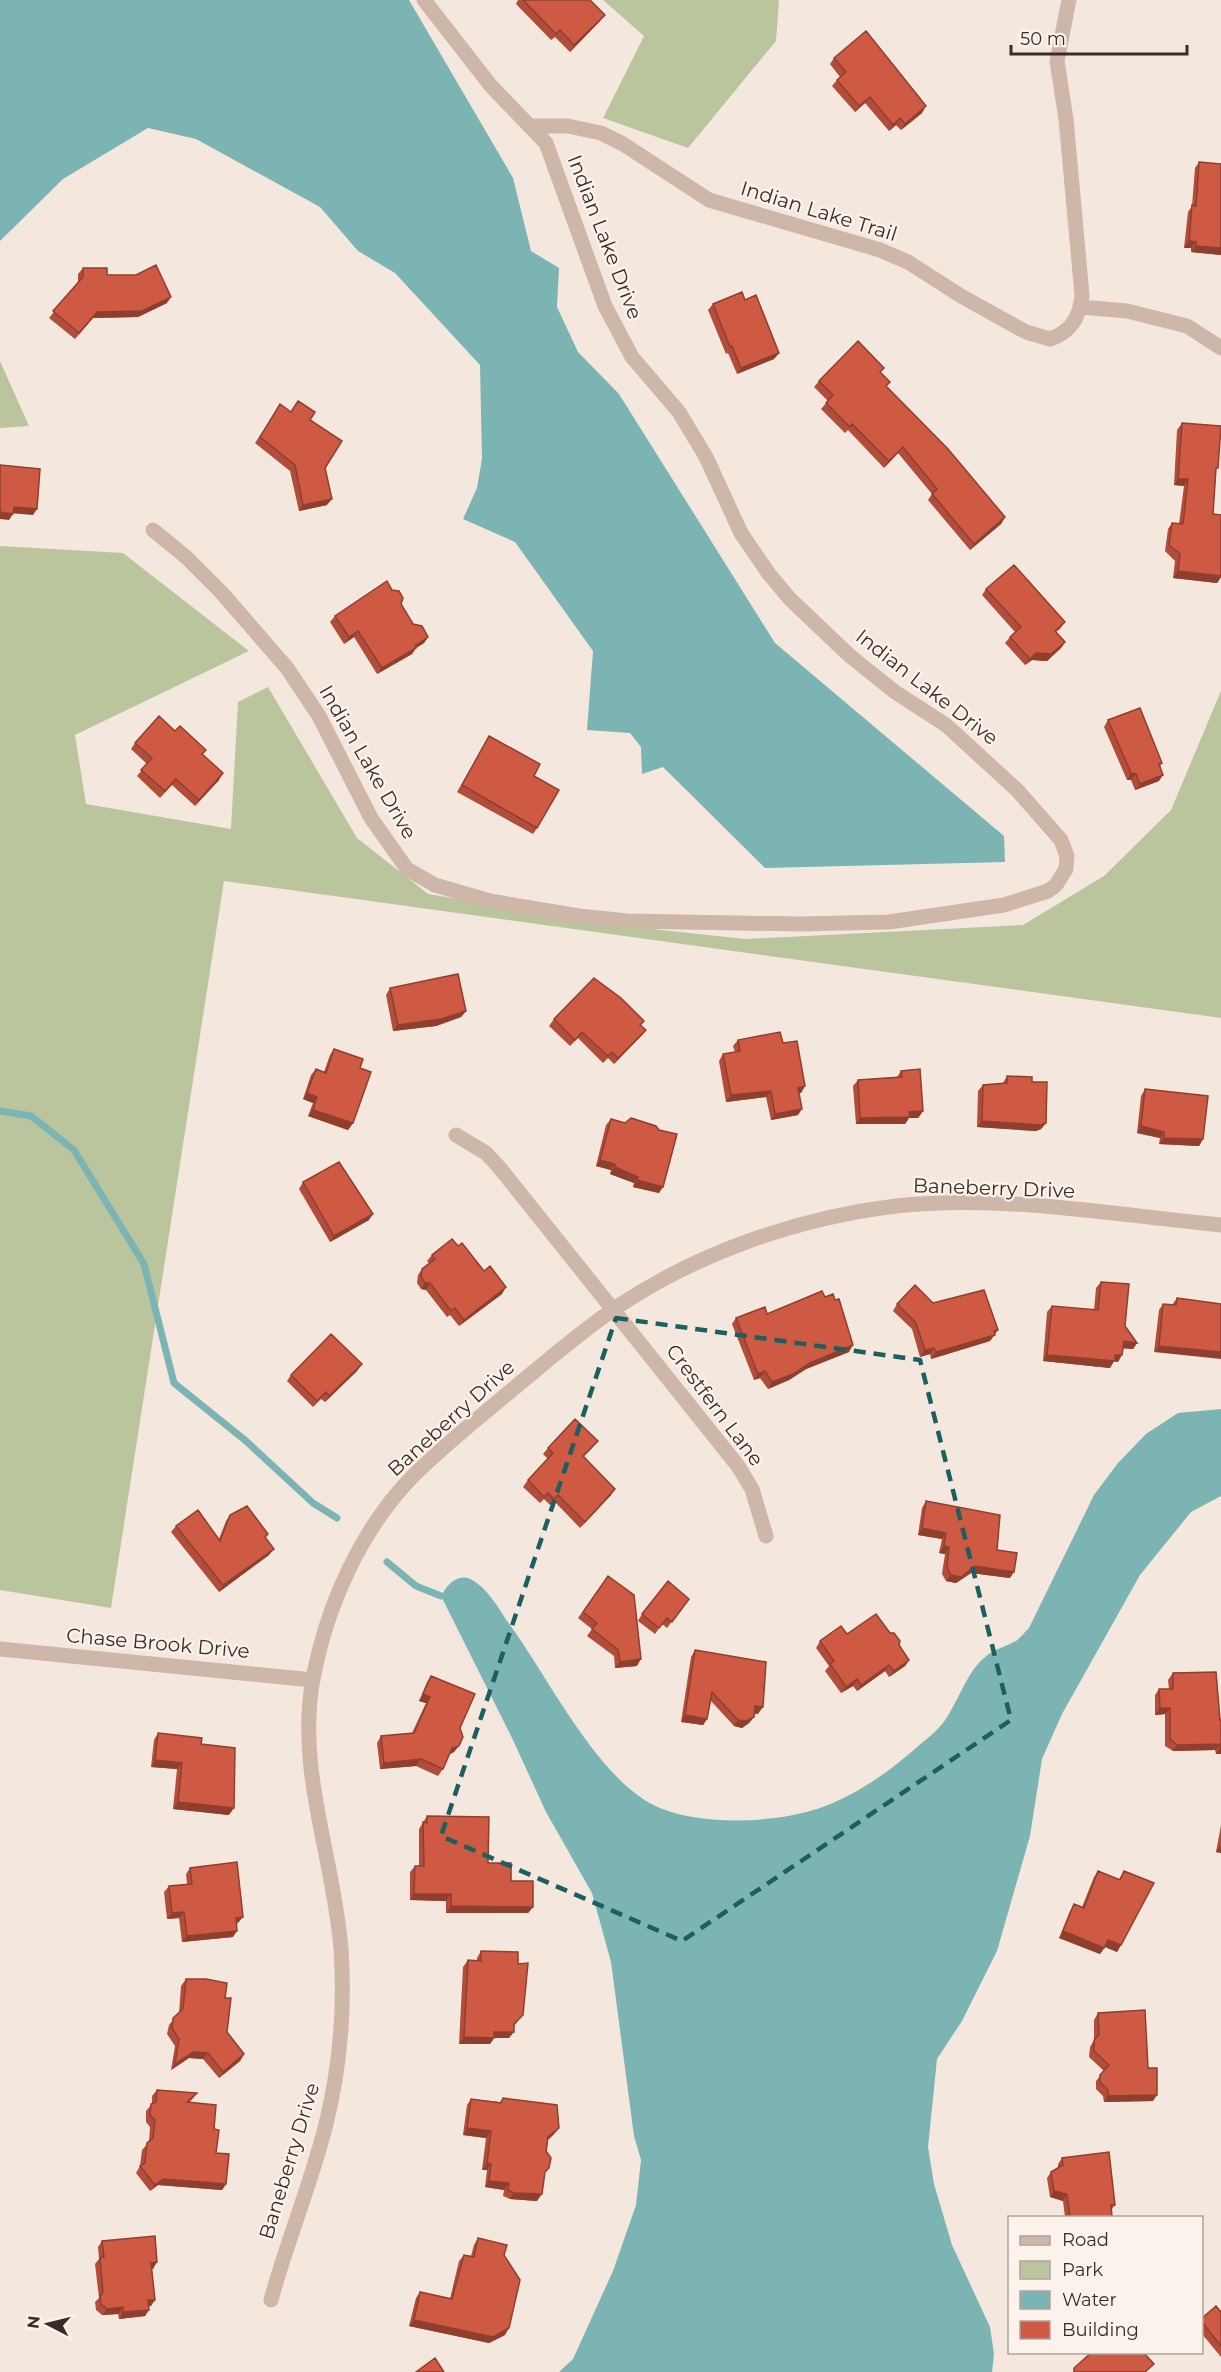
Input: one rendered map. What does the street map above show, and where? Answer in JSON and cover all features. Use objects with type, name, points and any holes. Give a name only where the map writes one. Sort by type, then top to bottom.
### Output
[{"type":"street","name":"Indian Lake Drive","points":[[153,530],[186,557],[221,592],[287,668],[318,716],[371,818],[407,869],[435,885],[490,901],[579,916],[627,921],[799,924],[889,922],[992,907],[1048,891],[1056,885],[1066,869],[1062,840],[1017,790],[946,725],[895,692],[850,656],[790,599],[763,566],[741,533],[706,457],[679,412],[632,357],[617,332],[605,306],[546,143],[491,86],[424,0]]},
{"type":"street","points":[[1069,0],[1057,61],[1066,119],[1082,295],[1080,308],[1127,311],[1186,326],[1221,348]]},
{"type":"street","name":"Indian Lake Trail","points":[[529,126],[568,126],[601,133],[623,144],[709,200],[880,250],[908,262],[961,296],[1026,332],[1050,339],[1057,337],[1071,328],[1080,308]]},
{"type":"street","name":"Crestfern Lane","points":[[456,1135],[486,1153],[614,1309],[738,1466],[756,1499],[766,1536]]},
{"type":"street","name":"Baneberry Drive","points":[[271,2300],[283,2254],[326,2124],[337,2070],[340,2030],[341,1949],[335,1903],[315,1800],[309,1748],[313,1680],[323,1638],[346,1577],[371,1529],[414,1475],[471,1424],[614,1309],[654,1284],[729,1248],[800,1225],[897,1206],[965,1203],[1033,1207],[1221,1225]]},
{"type":"street","name":"Chase Brook Drive","points":[[0,1649],[313,1680]]},
{"type":"highlighted area","points":[[616,1318],[920,1360],[1011,1720],[682,1941],[441,1836]]},
{"type":"green space","points":[[603,0],[779,0],[776,41],[688,148],[603,118],[644,36]]},
{"type":"green space","points":[[0,361],[29,426],[0,428]]},
{"type":"green space","points":[[0,546],[123,553],[249,651],[75,735],[86,804],[231,829],[238,702],[268,687],[357,838],[428,894],[597,923],[745,939],[1023,925],[1104,876],[1171,810],[1221,691],[1221,1018],[224,881],[111,1608],[0,1590]]},
{"type":"water","points":[[0,0],[409,0],[513,178],[531,251],[559,268],[557,307],[578,352],[619,394],[775,643],[1004,836],[1005,862],[765,868],[663,767],[642,774],[641,747],[630,733],[587,730],[593,651],[515,542],[463,519],[477,488],[482,459],[480,365],[395,273],[358,251],[320,207],[196,139],[148,128],[63,179],[0,241]]},
{"type":"water","points":[[1221,1409],[1221,1496],[1191,1512],[1140,1575],[1062,1714],[1042,1759],[1030,1836],[997,1951],[962,2021],[937,2059],[928,2147],[934,2184],[952,2245],[990,2327],[994,2354],[992,2372],[559,2372],[573,2359],[613,2271],[636,2205],[641,2160],[634,2136],[611,1962],[592,1893],[546,1812],[441,1596],[443,1592],[454,1581],[467,1578],[489,1594],[596,1753],[616,1776],[638,1795],[660,1808],[697,1818],[759,1820],[799,1814],[844,1798],[870,1783],[937,1730],[977,1665],[991,1652],[1016,1641],[1029,1628],[1094,1495],[1118,1463],[1146,1434],[1178,1413]]},
{"type":"building","points":[[523,0],[590,0],[605,15],[574,45],[560,30],[556,34]]},
{"type":"building","points":[[866,31],[926,106],[905,124],[900,118],[893,125],[870,97],[859,106],[837,80],[846,72],[834,58]]},
{"type":"building","points":[[1199,162],[1221,164],[1221,248],[1196,246],[1196,242],[1189,241],[1192,205],[1196,206]]},
{"type":"building","points":[[156,265],[171,297],[142,311],[97,312],[79,333],[53,311],[83,277],[83,268],[107,268],[107,275],[136,275]]},
{"type":"building","points":[[742,292],[745,300],[756,295],[779,353],[741,368],[713,304]]},
{"type":"building","points":[[858,341],[884,368],[880,372],[890,382],[886,386],[948,449],[1005,517],[974,544],[932,494],[937,489],[903,447],[889,461],[852,424],[850,427],[826,403],[833,395],[819,381]]},
{"type":"building","points":[[298,401],[315,412],[310,420],[342,441],[325,468],[332,499],[303,505],[295,465],[260,437],[280,404],[291,412]]},
{"type":"building","points":[[1182,423],[1221,426],[1213,514],[1221,515],[1221,576],[1178,571],[1180,554],[1169,545],[1172,523],[1183,524],[1188,479],[1178,479]]},
{"type":"building","points":[[0,465],[40,469],[37,509],[14,507],[13,514],[0,512]]},
{"type":"building","points":[[1014,565],[1065,622],[1055,631],[1065,642],[1051,654],[1036,653],[1030,659],[1010,637],[1021,627],[986,589]]},
{"type":"building","points":[[387,581],[392,590],[399,591],[403,598],[401,604],[413,624],[422,626],[428,637],[415,646],[416,648],[382,668],[358,631],[349,637],[335,616]]},
{"type":"building","points":[[1140,708],[1162,763],[1159,764],[1163,775],[1140,784],[1136,774],[1131,773],[1108,720]]},
{"type":"building","points":[[159,716],[175,731],[180,726],[206,750],[202,754],[223,773],[199,800],[176,779],[165,791],[141,770],[152,758],[135,743]]},
{"type":"building","points":[[489,736],[540,764],[534,776],[559,790],[537,828],[462,785]]},
{"type":"building","points":[[458,974],[466,1011],[441,1019],[398,1025],[390,988]]},
{"type":"building","points":[[594,978],[621,998],[644,1021],[640,1025],[646,1030],[618,1058],[612,1052],[608,1056],[582,1032],[575,1040],[554,1019]]},
{"type":"building","points":[[780,1032],[783,1043],[797,1041],[805,1086],[798,1088],[802,1109],[775,1114],[771,1091],[731,1095],[723,1054],[740,1051],[738,1040]]},
{"type":"building","points":[[334,1049],[363,1059],[360,1068],[371,1072],[353,1123],[313,1110],[317,1097],[307,1093],[316,1069],[326,1073]]},
{"type":"building","points":[[920,1069],[923,1111],[909,1112],[910,1117],[860,1118],[858,1080],[902,1077],[901,1071]]},
{"type":"building","points":[[1007,1076],[1032,1077],[1032,1082],[1047,1082],[1046,1123],[1041,1125],[982,1121],[983,1085],[1007,1083]]},
{"type":"building","points":[[1145,1089],[1208,1096],[1203,1139],[1164,1138],[1164,1132],[1141,1126]]},
{"type":"building","points":[[631,1118],[656,1126],[659,1130],[677,1134],[663,1187],[637,1180],[638,1177],[615,1167],[615,1164],[600,1160],[611,1119],[625,1123]]},
{"type":"building","points":[[339,1162],[373,1214],[334,1236],[303,1182]]},
{"type":"building","points":[[452,1239],[458,1246],[462,1243],[484,1271],[490,1266],[506,1287],[464,1320],[455,1308],[451,1311],[430,1283],[425,1283],[421,1276],[422,1269],[435,1259],[432,1255]]},
{"type":"building","points":[[1101,1282],[1129,1284],[1125,1326],[1137,1343],[1124,1341],[1122,1355],[1115,1355],[1115,1361],[1047,1355],[1052,1306],[1098,1310]]},
{"type":"building","points":[[915,1285],[933,1303],[984,1290],[998,1330],[994,1331],[995,1335],[936,1352],[934,1348],[925,1350],[916,1323],[897,1304]]},
{"type":"building","points":[[822,1291],[825,1297],[833,1294],[835,1300],[839,1299],[853,1345],[772,1382],[765,1371],[758,1374],[736,1318],[765,1307],[767,1314]]},
{"type":"building","points":[[1177,1298],[1221,1304],[1221,1352],[1159,1346],[1163,1304],[1176,1305]]},
{"type":"building","points":[[331,1334],[362,1364],[329,1396],[326,1392],[317,1401],[291,1375]]},
{"type":"building","points":[[575,1419],[598,1441],[583,1456],[615,1489],[585,1522],[558,1495],[554,1499],[548,1493],[544,1497],[528,1480],[553,1453],[548,1448]]},
{"type":"building","points":[[926,1501],[1000,1515],[997,1550],[1017,1553],[1014,1572],[975,1566],[961,1577],[951,1575],[947,1567],[949,1547],[944,1546],[946,1533],[922,1528]]},
{"type":"building","points":[[247,1506],[268,1534],[265,1537],[274,1549],[223,1585],[176,1526],[198,1510],[220,1541],[230,1515]]},
{"type":"building","points":[[608,1576],[634,1595],[641,1659],[620,1662],[618,1650],[592,1629],[597,1623],[583,1612]]},
{"type":"building","points":[[668,1581],[689,1599],[672,1622],[667,1618],[659,1628],[642,1614]]},
{"type":"building","points":[[876,1614],[890,1633],[894,1633],[900,1641],[899,1645],[909,1660],[894,1671],[889,1665],[861,1685],[857,1679],[846,1687],[830,1664],[834,1661],[820,1641],[841,1626],[847,1634]]},
{"type":"building","points":[[695,1650],[766,1662],[763,1707],[755,1706],[754,1717],[746,1721],[738,1720],[712,1692],[707,1719],[685,1715]]},
{"type":"building","points":[[1216,1672],[1221,1719],[1221,1748],[1220,1744],[1177,1745],[1170,1739],[1170,1708],[1160,1708],[1159,1689],[1173,1689],[1173,1673]]},
{"type":"building","points":[[431,1676],[475,1694],[460,1728],[463,1737],[459,1746],[452,1748],[443,1769],[421,1759],[384,1763],[381,1736],[414,1733],[430,1697],[423,1694]]},
{"type":"building","points":[[158,1733],[202,1738],[201,1744],[235,1748],[234,1808],[178,1802],[182,1763],[155,1760]]},
{"type":"building","points":[[427,1816],[489,1817],[488,1863],[511,1863],[511,1881],[533,1881],[533,1907],[451,1906],[451,1894],[414,1894],[415,1866],[424,1866],[423,1822],[427,1823]]},
{"type":"building","points":[[237,1862],[243,1917],[236,1918],[237,1931],[187,1936],[184,1912],[172,1913],[169,1886],[192,1884],[190,1868]]},
{"type":"building","points":[[1098,1871],[1120,1880],[1124,1871],[1154,1883],[1121,1945],[1108,1940],[1104,1948],[1063,1931],[1074,1904],[1084,1908]]},
{"type":"building","points":[[481,1951],[518,1952],[518,1964],[528,1963],[523,2015],[514,2024],[514,2032],[494,2032],[494,2038],[464,2037],[468,1960],[481,1961]]},
{"type":"building","points":[[186,1979],[206,1979],[227,1983],[225,1998],[231,1998],[227,2032],[244,2054],[223,2072],[208,2053],[193,2052],[175,2064],[179,2039],[172,2028],[173,2018],[183,2009]]},
{"type":"building","points":[[1145,2010],[1148,2068],[1157,2068],[1157,2095],[1108,2096],[1108,2090],[1100,2082],[1100,2075],[1109,2065],[1094,2051],[1094,2040],[1099,2035],[1098,2013]]},
{"type":"building","points":[[157,2090],[197,2093],[187,2102],[216,2105],[214,2129],[219,2130],[216,2153],[229,2154],[226,2184],[163,2179],[155,2185],[140,2166],[145,2163],[147,2143],[153,2138],[155,2120],[150,2115],[151,2104],[156,2102]]},
{"type":"building","points":[[503,2098],[557,2105],[559,2128],[548,2137],[546,2151],[551,2158],[549,2168],[545,2172],[542,2194],[514,2193],[508,2190],[509,2183],[489,2181],[491,2164],[487,2163],[491,2131],[467,2128],[471,2099],[501,2103]]},
{"type":"building","points":[[1109,2152],[1115,2205],[1111,2205],[1112,2216],[1070,2216],[1067,2194],[1054,2191],[1051,2172],[1063,2165],[1062,2158]]},
{"type":"building","points":[[155,2236],[157,2262],[151,2263],[155,2300],[148,2300],[149,2310],[123,2312],[123,2307],[107,2309],[101,2304],[100,2296],[103,2292],[100,2258],[104,2257],[102,2241]]},
{"type":"building","points":[[478,2238],[507,2245],[504,2255],[520,2280],[509,2328],[493,2337],[414,2320],[420,2292],[452,2299],[464,2255],[474,2257]]},
{"type":"building","points":[[1216,2306],[1221,2312],[1221,2346],[1203,2323],[1203,2317]]},
{"type":"building","points":[[1090,2354],[1145,2354],[1154,2364],[1145,2372],[1074,2372],[1074,2368]]},
{"type":"building","points":[[435,2358],[444,2372],[416,2372]]},
{"type":"waterway","points":[[0,1111],[31,1116],[74,1150],[144,1264],[174,1383],[246,1441],[313,1503],[337,1518]]},
{"type":"waterway","points":[[387,1562],[416,1586],[441,1596]]}]
